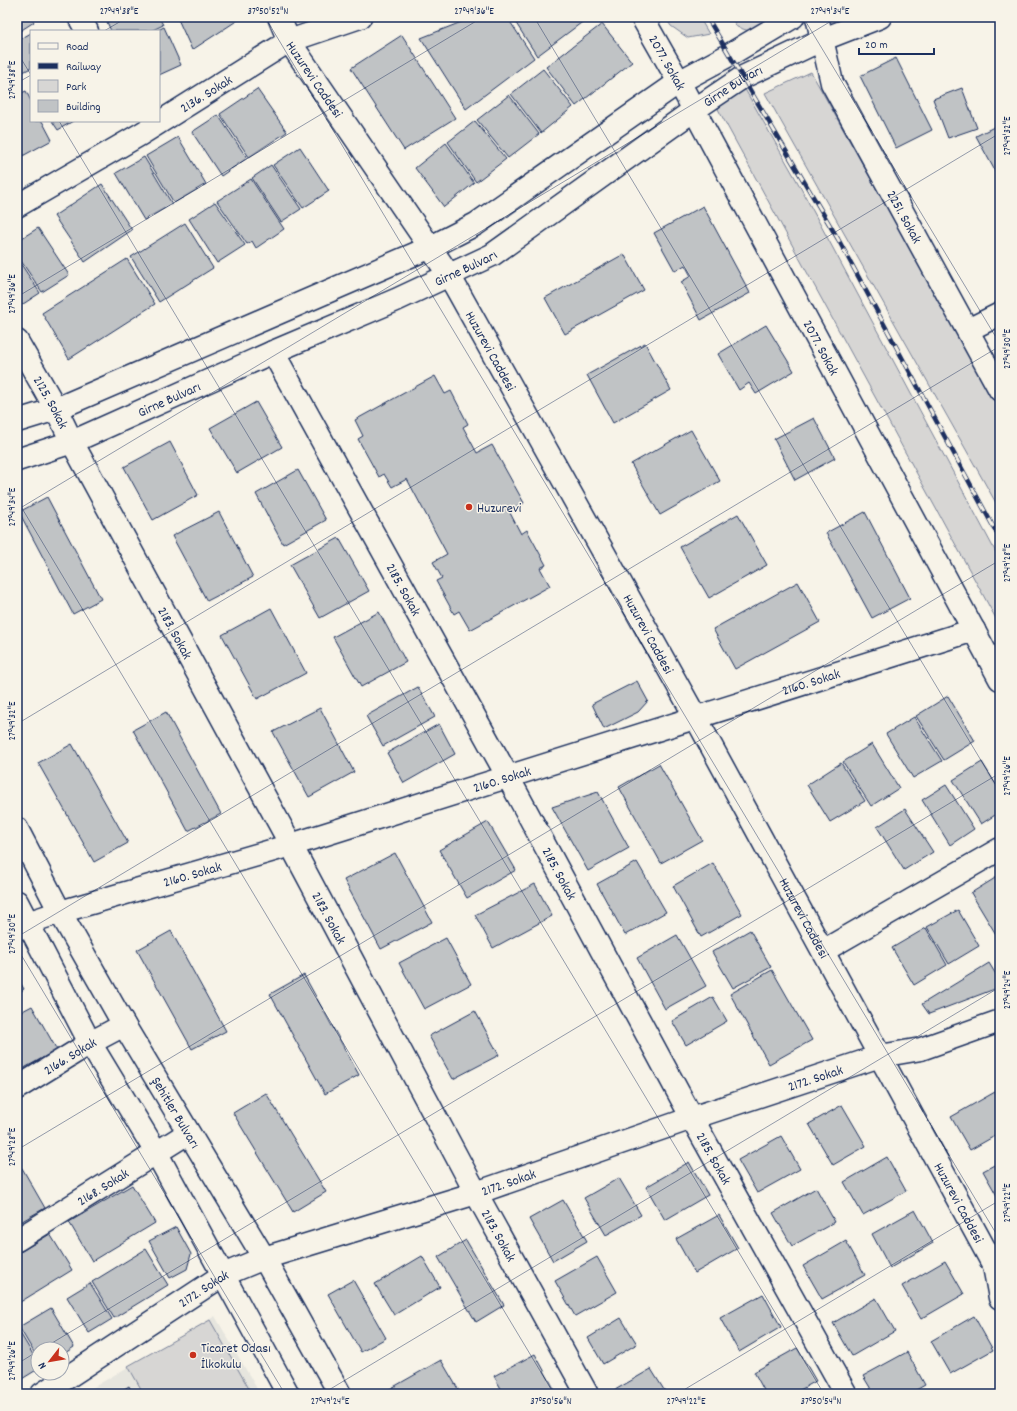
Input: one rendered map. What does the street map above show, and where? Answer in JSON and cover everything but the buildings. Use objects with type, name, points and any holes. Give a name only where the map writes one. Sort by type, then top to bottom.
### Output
[{"type":"street","points":[[79,17],[86,30]]},
{"type":"street","name":"Huzurevi Caddesi","points":[[279,17],[289,42],[449,275],[696,718],[997,1270],[1000,1298]]},
{"type":"street","name":"2136. Sokak","points":[[160,115],[289,42],[360,17]]},
{"type":"street","name":"2077. Sokak","points":[[642,17],[679,82],[1000,679]]},
{"type":"street","name":"Girne Bulvarı","points":[[17,421],[56,409],[431,247],[476,224],[679,82],[730,55],[794,17]]},
{"type":"street","name":"2251. Sokak","points":[[817,17],[832,83],[1000,390]]},
{"type":"street","name":"Girne Bulvarı","points":[[17,460],[72,442],[273,352],[396,300],[492,255],[694,110],[743,77],[821,40],[880,17]]},
{"type":"street","name":"2136. Sokak","points":[[17,206],[148,122]]},
{"type":"street","points":[[968,330],[1000,314]]},
{"type":"street","name":"2125. Sokak","points":[[17,341],[56,409],[72,442]]},
{"type":"street","name":"2185. Sokak","points":[[273,352],[508,777],[692,1118],[846,1394]]},
{"type":"street","name":"2183. Sokak","points":[[72,442],[291,845],[476,1193],[587,1394]]},
{"type":"street","name":"2160. Sokak","points":[[22,926],[60,912],[291,845],[974,630]]},
{"type":"street","name":"Şehitler Bulvarı","points":[[17,829],[60,912],[124,1025],[264,1258],[340,1394]]},
{"type":"street","points":[[823,951],[1000,849]]},
{"type":"street","points":[[17,902],[22,926],[156,1152],[288,1394]]},
{"type":"street","name":"2172. Sokak","points":[[42,1394],[223,1275],[264,1258],[476,1193],[692,1118],[880,1056],[921,1049],[1000,1021]]},
{"type":"street","name":"2166. Sokak","points":[[17,1088],[90,1043],[124,1025]]},
{"type":"street","name":"2168. Sokak","points":[[17,1240],[188,1133]]},
{"type":"shaded area","name":"Ticaret Odası İlkokulu","points":[[215,1316],[260,1394],[82,1394]]},
{"type":"green space","points":[[665,17],[699,17],[709,34],[688,38],[671,26]]},
{"type":"green space","points":[[731,17],[780,17],[755,33],[737,27]]},
{"type":"green space","points":[[811,72],[1000,410],[1000,510],[765,93]]},
{"type":"green space","points":[[742,84],[797,181],[1000,560],[1000,626],[718,109]]},
{"type":"green space","name":"Ticaret Odası İlkokulu","points":[[210,1320],[252,1394],[144,1394],[128,1366]]},
{"type":"railway","points":[[707,17],[838,239],[1000,539]]},
{"type":"place","name":"Huzurevi","points":[[469,507]]},
{"type":"place","name":"Ticaret Odası İlkokulu","points":[[193,1355]]}]
